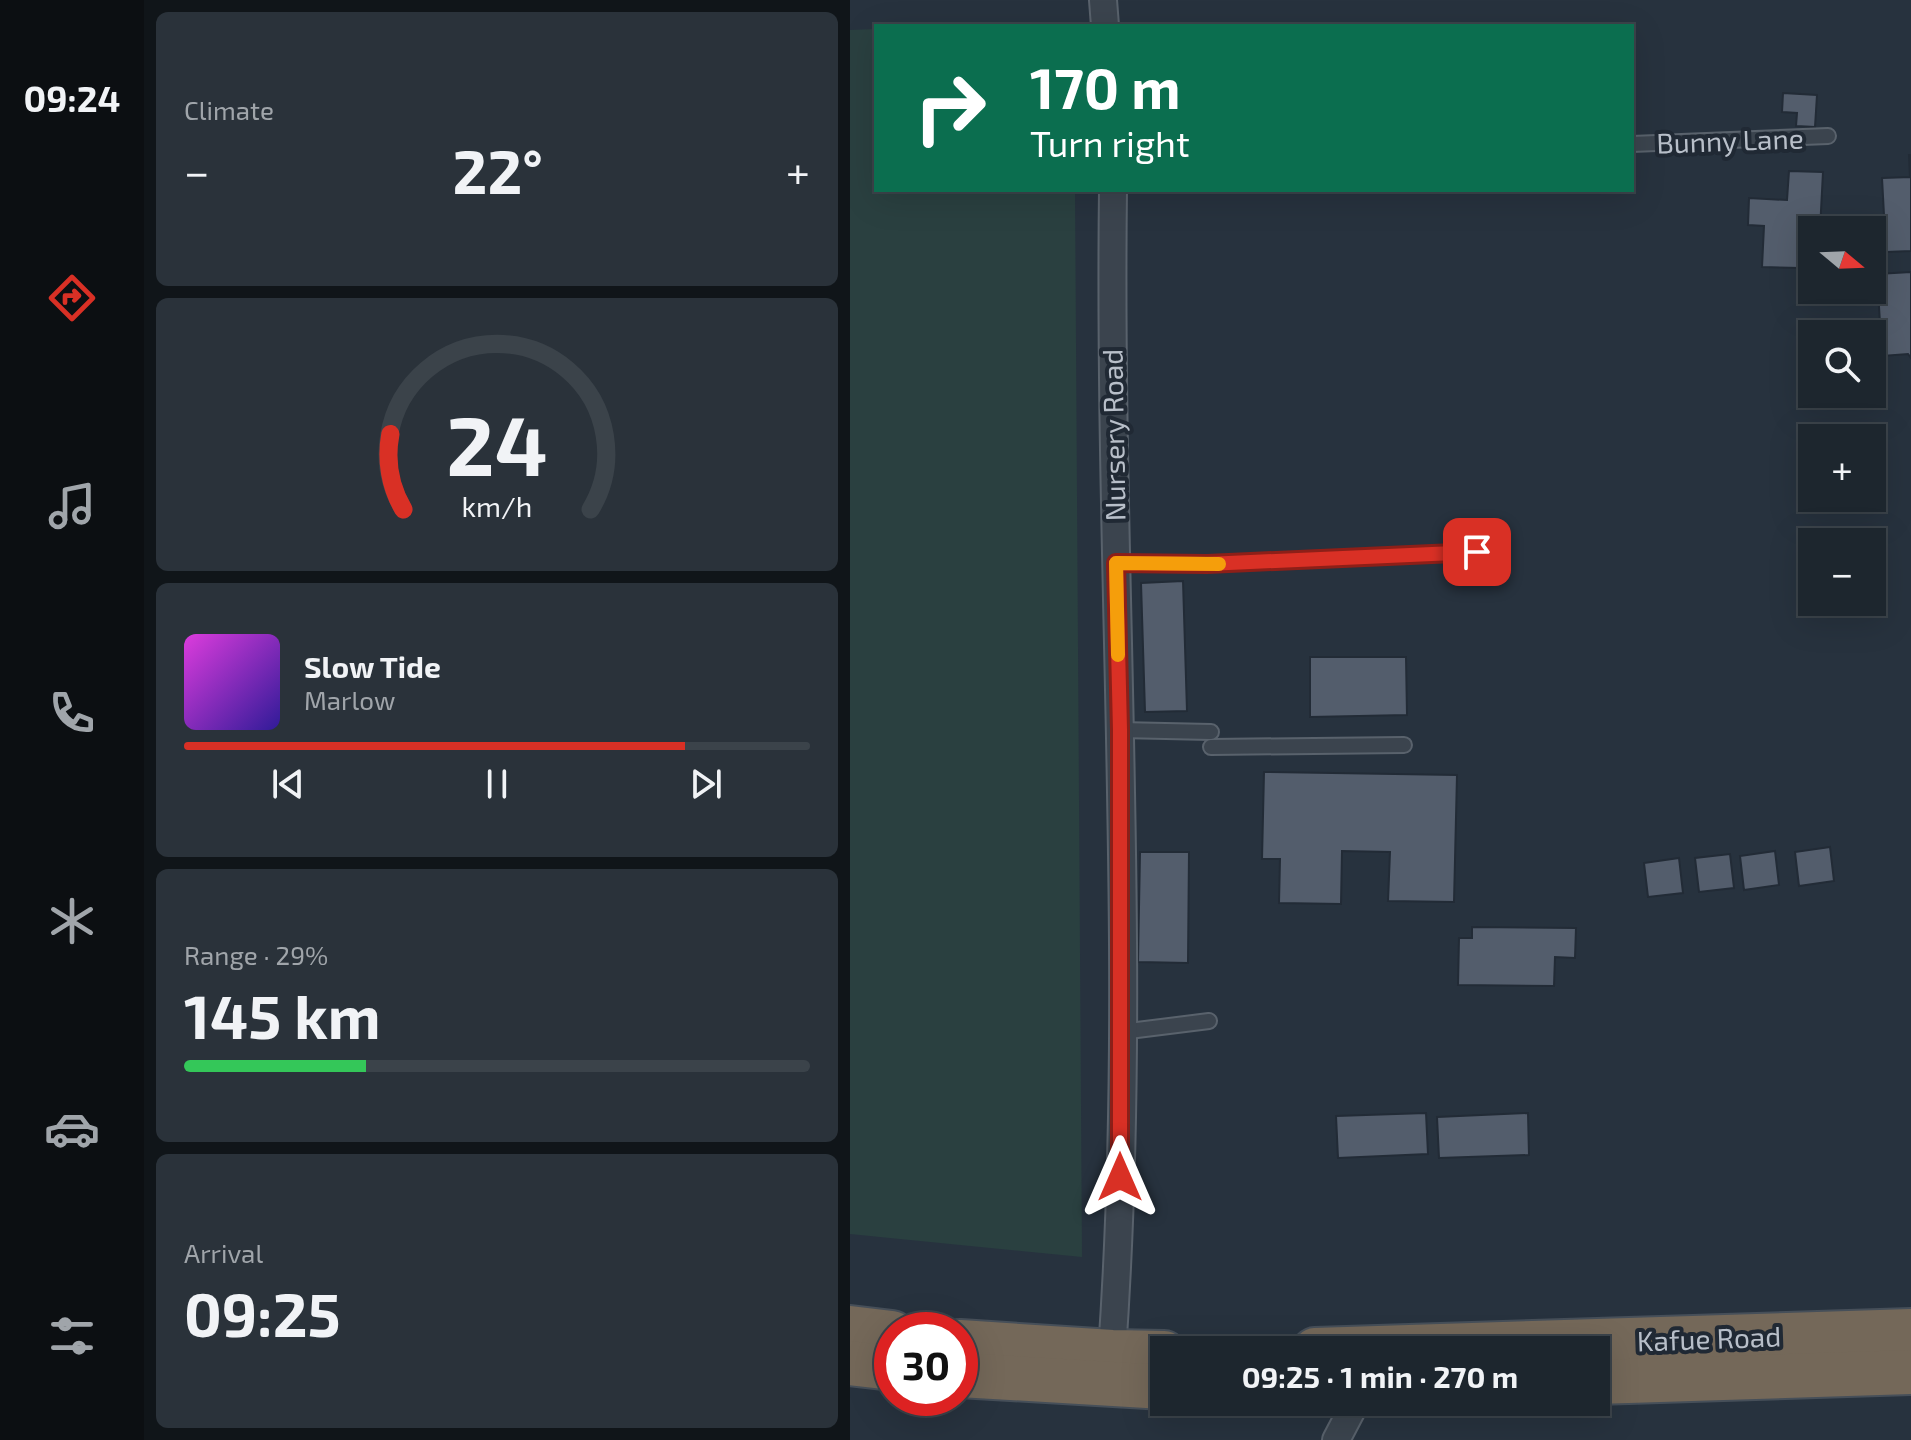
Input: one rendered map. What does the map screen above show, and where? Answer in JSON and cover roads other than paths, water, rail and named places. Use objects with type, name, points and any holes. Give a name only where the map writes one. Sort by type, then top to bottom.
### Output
[{"type":"highway","points":[[850,1328],[874,1331]]},
{"type":"highway","name":"Kafue Road","points":[[1610,1341],[1911,1331]]},
{"type":"highway","points":[[978,1343],[1150,1353]]},
{"type":"highway","points":[[850,1363],[874,1366]]},
{"type":"highway","name":"Kafue Road","points":[[1610,1382],[1911,1372]]},
{"type":"highway","points":[[978,1376],[1150,1386]]},
{"type":"street","points":[[1103,0],[1105,24]]},
{"type":"street","name":"Nursery Road","points":[[1112,1352],[1120,1235],[1121,1032],[1120,730],[1111,358],[1113,192]]},
{"type":"street","points":[[1336,1440],[1349,1416]]},
{"type":"lane","name":"Bunny Lane","points":[[1634,144],[1828,136]]},
{"type":"lane","points":[[1116,563],[1207,564],[1477,552]]},
{"type":"lane","points":[[1120,730],[1211,740],[1404,745]]},
{"type":"lane","points":[[1121,1032],[1209,1021]]}]
